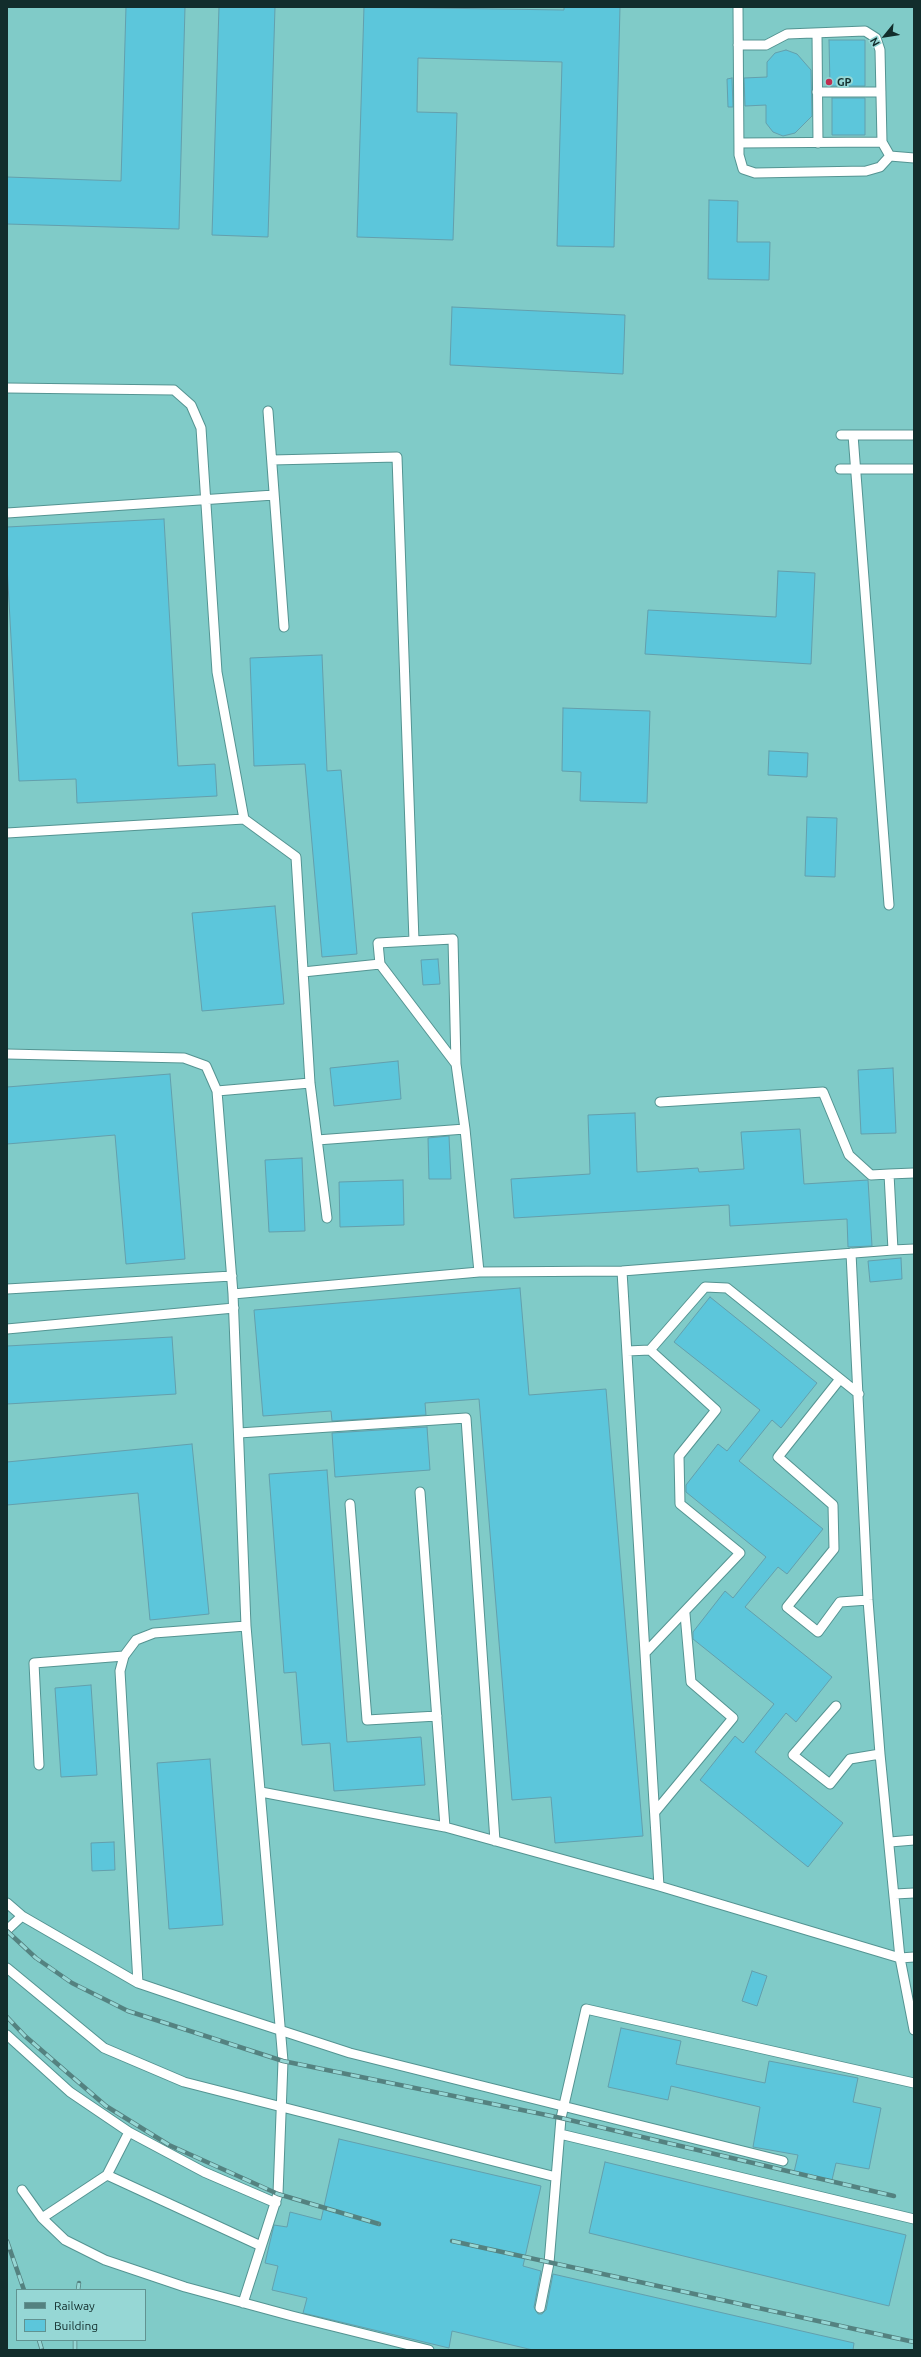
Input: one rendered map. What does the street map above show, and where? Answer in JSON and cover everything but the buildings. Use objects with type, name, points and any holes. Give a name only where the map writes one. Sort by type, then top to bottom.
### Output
[{"type":"lane","points":[[738,7],[738,143],[739,155],[743,169],[755,173],[866,171],[880,167],[890,156]]},
{"type":"lane","points":[[738,45],[766,45],[787,34],[865,31],[876,38],[880,50],[882,142],[890,156]]},
{"type":"lane","points":[[817,33],[818,143]]},
{"type":"lane","points":[[818,92],[881,92]]},
{"type":"lane","points":[[738,143],[882,142]]},
{"type":"lane","points":[[890,156],[914,158]]},
{"type":"lane","points":[[7,388],[174,390],[191,404],[201,428],[217,672],[244,819]]},
{"type":"lane","points":[[268,411],[284,627]]},
{"type":"lane","points":[[841,435],[914,435]]},
{"type":"lane","points":[[853,435],[854,468],[889,905]]},
{"type":"lane","points":[[272,460],[397,457],[414,942]]},
{"type":"lane","points":[[840,469],[914,469]]},
{"type":"lane","points":[[7,513],[205,501],[274,495]]},
{"type":"lane","points":[[7,833],[244,819],[296,856],[310,1083],[327,1218]]},
{"type":"lane","points":[[456,1064],[380,964],[378,943],[453,939],[456,1064],[465,1129],[479,1272]]},
{"type":"lane","points":[[303,972],[380,964]]},
{"type":"lane","points":[[7,1054],[184,1058],[206,1066],[217,1091],[234,1308],[246,1626],[282,2031],[283,2061],[280,2105],[278,2194],[243,2303]]},
{"type":"lane","points":[[217,1091],[310,1083]]},
{"type":"lane","points":[[660,1102],[824,1092],[849,1155],[871,1175],[914,1173]]},
{"type":"lane","points":[[317,1140],[465,1129]]},
{"type":"lane","points":[[889,1174],[893,1250]]},
{"type":"lane","points":[[233,1294],[479,1272],[622,1271],[914,1249]]},
{"type":"lane","points":[[851,1253],[868,1600],[880,1754],[890,1842],[900,1958],[914,2030]]},
{"type":"lane","points":[[622,1271],[659,1886]]},
{"type":"lane","points":[[7,1289],[232,1276]]},
{"type":"lane","points":[[628,1352],[650,1350],[705,1287],[727,1288],[859,1394]]},
{"type":"lane","points":[[7,1329],[234,1308]]},
{"type":"lane","points":[[645,1653],[685,1614],[740,1553],[680,1504],[678,1456],[716,1410],[650,1350]]},
{"type":"lane","points":[[840,1379],[778,1457],[833,1505],[834,1549],[787,1607],[818,1632],[840,1602],[868,1600]]},
{"type":"lane","points":[[239,1433],[466,1418],[495,1841]]},
{"type":"lane","points":[[420,1492],[445,1827]]},
{"type":"lane","points":[[350,1504],[367,1720],[437,1716]]},
{"type":"lane","points":[[655,1812],[733,1718],[691,1682],[685,1614]]},
{"type":"lane","points":[[138,1982],[120,1671],[124,1656],[136,1640],[154,1633],[246,1626]]},
{"type":"lane","points":[[39,1765],[34,1663],[124,1656]]},
{"type":"lane","points":[[836,1706],[793,1755],[830,1784],[850,1759],[880,1754]]},
{"type":"lane","points":[[261,1792],[445,1827],[659,1886],[900,1958],[914,1957]]},
{"type":"lane","points":[[890,1842],[914,1840]]},
{"type":"lane","points":[[895,1894],[914,1893]]},
{"type":"lane","points":[[7,1903],[22,1916],[138,1982],[282,2031],[350,2053],[564,2105],[783,2161]]},
{"type":"lane","points":[[7,1930],[22,1916]]},
{"type":"lane","points":[[7,1968],[104,2048],[184,2082],[280,2105],[556,2177]]},
{"type":"lane","points":[[540,2308],[549,2263],[560,2134],[564,2105],[586,2009],[914,2083]]},
{"type":"lane","points":[[7,2035],[70,2092],[129,2132],[204,2172],[276,2203]]},
{"type":"lane","points":[[42,2218],[107,2175],[129,2132]]},
{"type":"lane","points":[[560,2134],[914,2219]]},
{"type":"lane","points":[[107,2175],[261,2246]]},
{"type":"lane","points":[[22,2190],[42,2218],[65,2240],[105,2260],[243,2303],[429,2350]]},
{"type":"shaded area","points":[[7,7],[914,7],[914,2350],[7,2350]]},
{"type":"railway","points":[[7,1931],[36,1958],[72,1983],[128,2011],[283,2061],[561,2118],[894,2196]]},
{"type":"railway","points":[[7,2017],[25,2036],[106,2106],[169,2145],[278,2194],[379,2224]]},
{"type":"railway","points":[[7,2241],[24,2289]]},
{"type":"railway","points":[[452,2241],[914,2342]]},
{"type":"railway","points":[[78,2289],[79,2283]]},
{"type":"railway","points":[[39,2341],[42,2350]]},
{"type":"railway","points":[[75,2341],[75,2350]]},
{"type":"place","name":"GP","points":[[829,82]]}]
